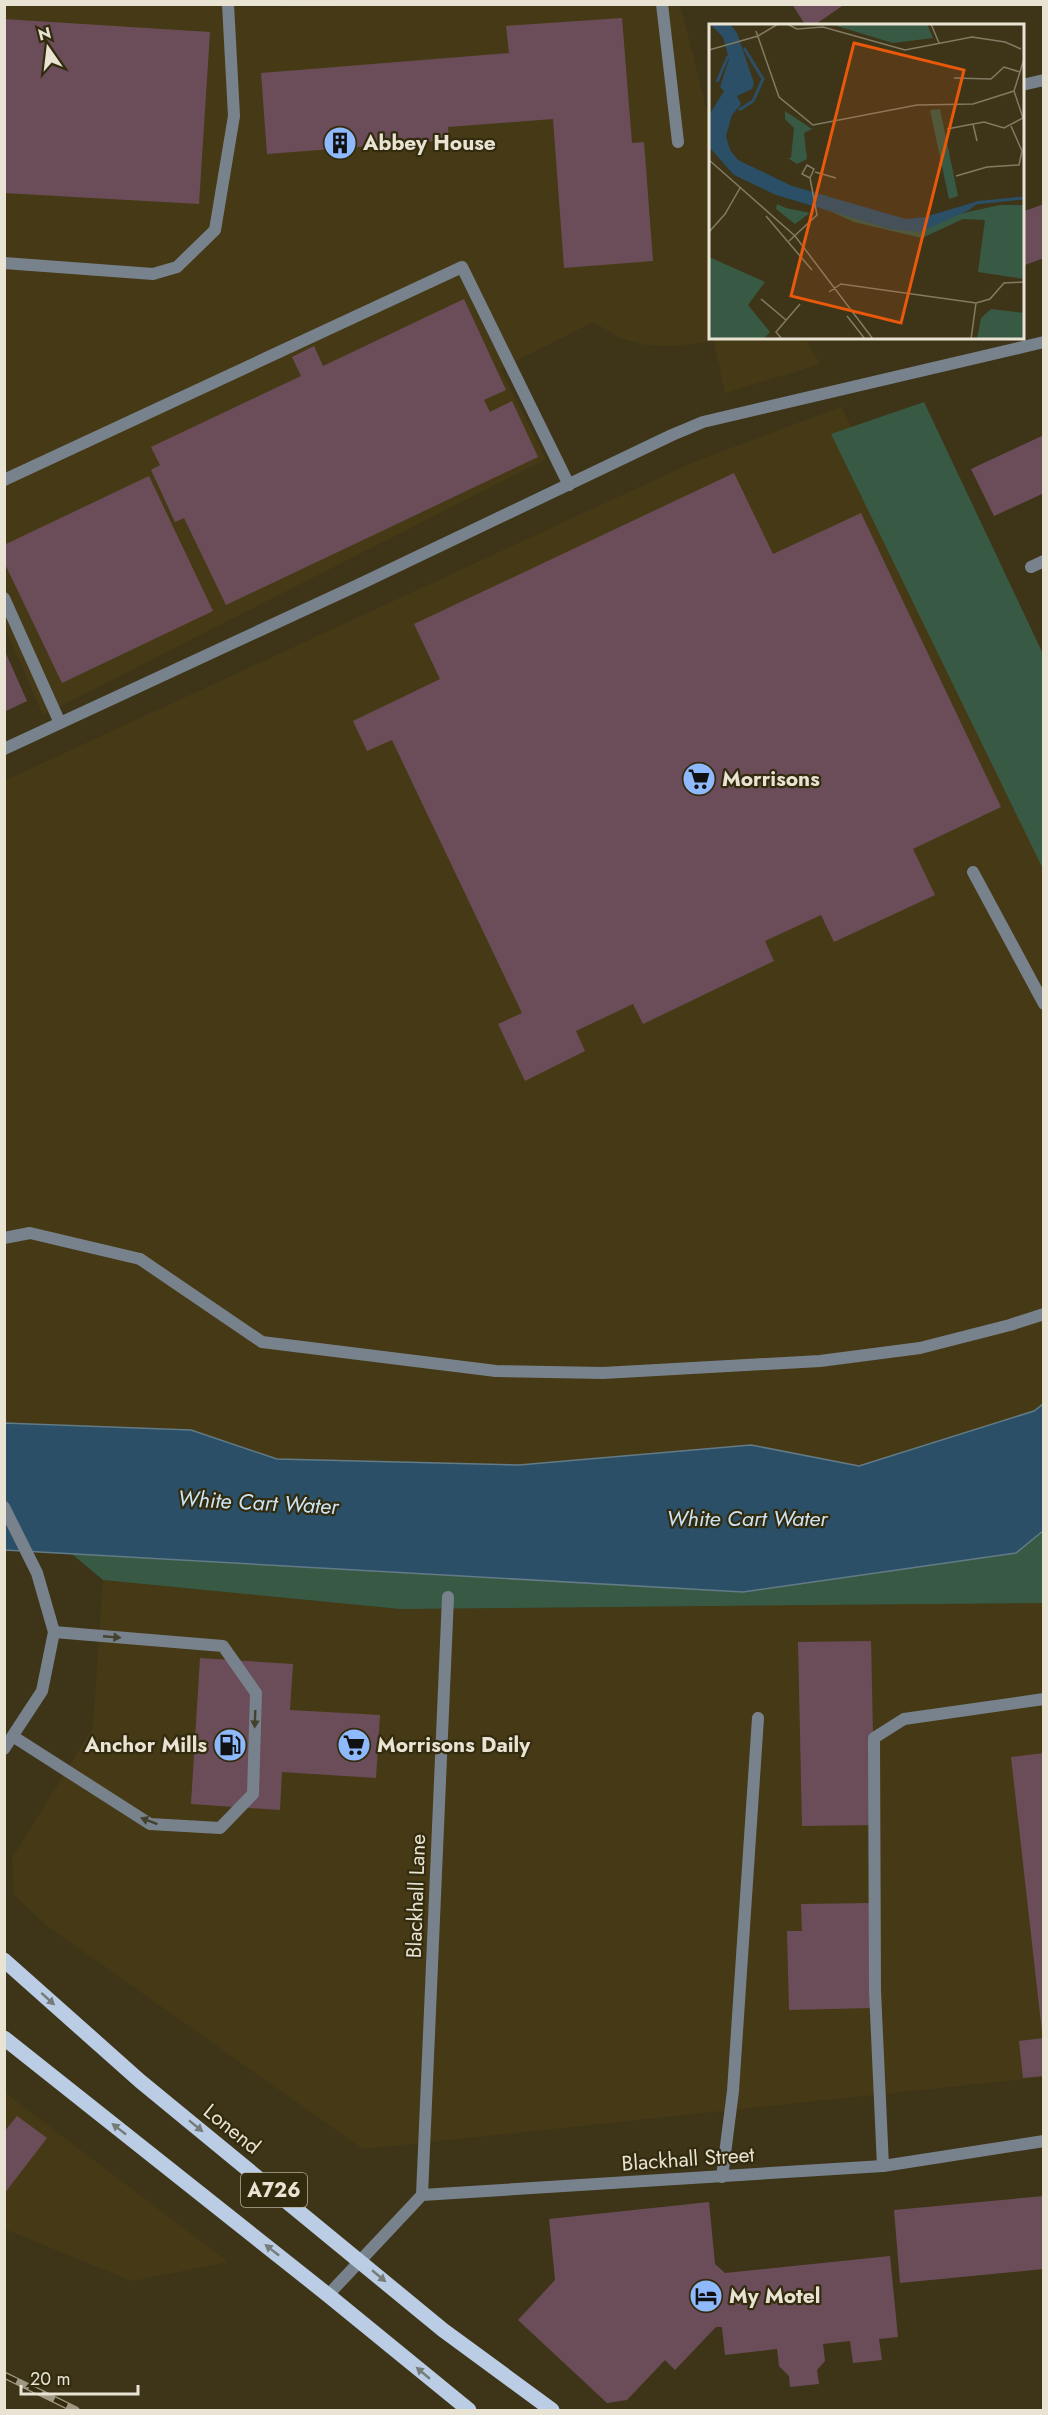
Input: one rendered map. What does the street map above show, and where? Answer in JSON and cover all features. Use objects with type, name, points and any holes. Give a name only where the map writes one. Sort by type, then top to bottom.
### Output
[{"type":"main road","name":"Lonend","points":[[4,1960],[140,2081],[443,2330],[552,2410]]},
{"type":"main road","name":"A726","points":[[4,2038],[469,2410]]},
{"type":"street","points":[[4,263],[153,274],[177,267],[215,230],[234,116],[228,4]]},
{"type":"street","points":[[662,4],[678,142]]},
{"type":"street","points":[[1024,85],[1044,80]]},
{"type":"street","points":[[4,480],[462,267],[569,485]]},
{"type":"street","points":[[4,749],[703,422],[1044,342]]},
{"type":"street","points":[[1031,567],[1044,561]]},
{"type":"street","points":[[4,598],[60,723]]},
{"type":"street","points":[[973,872],[1044,1004]]},
{"type":"street","points":[[4,1238],[30,1233],[140,1259],[262,1342],[496,1371],[603,1373],[820,1361],[920,1348],[1044,1314]]},
{"type":"street","points":[[4,1507],[36,1573],[54,1632],[42,1691],[4,1749]]},
{"type":"street","name":"Blackhall Lane","points":[[423,2195],[448,1597]]},
{"type":"street","points":[[14,1737],[150,1824],[220,1828],[253,1794],[256,1693],[223,1646],[54,1632]]},
{"type":"street","points":[[883,2166],[876,1991],[874,1738],[904,1719],[1044,1699]]},
{"type":"street","points":[[723,2177],[733,2091],[758,1718]]},
{"type":"street","name":"Blackhall Street","points":[[423,2195],[883,2166],[1044,2141]]},
{"type":"street","points":[[328,2295],[423,2195]]},
{"type":"shaded area","points":[[219,4],[242,7],[680,5],[709,119],[709,339],[806,339],[820,364],[725,393],[714,341],[674,346],[646,345],[620,338],[593,322],[500,369],[546,459],[43,715],[5,627],[4,5]]},
{"type":"shaded area","points":[[841,407],[1043,793],[1043,1404],[1034,1411],[859,1466],[751,1445],[519,1465],[277,1459],[191,1430],[5,1423],[4,781],[696,461]]},
{"type":"shaded area","points":[[103,1580],[400,1609],[1043,1603],[1043,2077],[363,2149],[46,1925],[14,1895],[12,1858],[93,1728]]},
{"type":"shaded area","points":[[4,2092],[228,2262],[132,2281],[5,2229]]},
{"type":"green space","points":[[924,402],[1043,654],[1043,869],[831,434]]},
{"type":"green space","points":[[1043,1531],[1043,1603],[400,1609],[103,1580],[72,1554],[743,1592],[1016,1553]]},
{"type":"water","name":"White Cart Water","points":[[1043,1404],[1043,1531],[1016,1553],[743,1592],[5,1550],[4,1423],[191,1430],[277,1459],[519,1465],[751,1445],[859,1466],[1034,1411]]},
{"type":"building","points":[[792,4],[845,4],[816,24],[805,24]]},
{"type":"building","name":"Abbey House","points":[[622,18],[632,143],[644,142],[653,261],[564,268],[553,119],[448,127],[449,140],[267,154],[261,73],[509,53],[506,26]]},
{"type":"building","points":[[4,19],[210,32],[199,204],[4,193]]},
{"type":"building","points":[[1044,204],[1044,258],[1025,265],[1024,262],[1024,211]]},
{"type":"building","points":[[464,299],[506,390],[484,400],[490,412],[512,401],[538,457],[226,605],[184,518],[175,522],[151,470],[160,465],[151,447],[301,376],[292,357],[314,346],[323,366]]},
{"type":"building","points":[[1044,435],[1044,493],[994,516],[971,469]]},
{"type":"building","name":"Morrisons","points":[[734,473],[773,554],[861,513],[1001,807],[913,849],[935,895],[834,942],[821,915],[765,941],[774,961],[643,1024],[633,1004],[576,1031],[585,1051],[525,1081],[498,1024],[522,1013],[392,740],[367,751],[353,721],[440,679],[414,624]]},
{"type":"building","points":[[149,476],[213,611],[62,683],[4,562],[4,545]]},
{"type":"building","points":[[4,649],[27,701],[4,712]]},
{"type":"building","points":[[871,1641],[875,1825],[802,1826],[798,1642]]},
{"type":"building","points":[[200,1658],[293,1664],[290,1710],[380,1715],[376,1778],[282,1772],[280,1810],[191,1804]]},
{"type":"building","points":[[1044,1753],[1044,2032],[1042,2032],[1011,1757]]},
{"type":"building","points":[[871,1903],[873,2008],[789,2010],[787,1931],[802,1931],[801,1904]]},
{"type":"building","points":[[1044,2038],[1044,2076],[1023,2078],[1019,2041]]},
{"type":"building","points":[[17,2116],[47,2138],[4,2194],[4,2132]]},
{"type":"building","points":[[1044,2196],[1044,2269],[900,2283],[894,2210]]},
{"type":"building","points":[[709,2202],[715,2264],[725,2273],[890,2256],[898,2337],[879,2339],[882,2360],[853,2363],[850,2341],[823,2344],[825,2361],[817,2370],[819,2384],[790,2387],[789,2376],[779,2366],[777,2349],[725,2355],[722,2327],[716,2327],[675,2370],[665,2360],[627,2400],[607,2403],[518,2320],[555,2280],[549,2219]]},
{"type":"railway","points":[[4,2375],[76,2410]]},
{"type":"place","name":"Abbey House","points":[[340,143]]},
{"type":"place","name":"Morrisons","points":[[699,779]]},
{"type":"place","name":"Anchor Mills","points":[[230,1745]]},
{"type":"place","name":"Morrisons Daily","points":[[354,1745]]},
{"type":"place","name":"My Motel","points":[[706,2296]]}]
